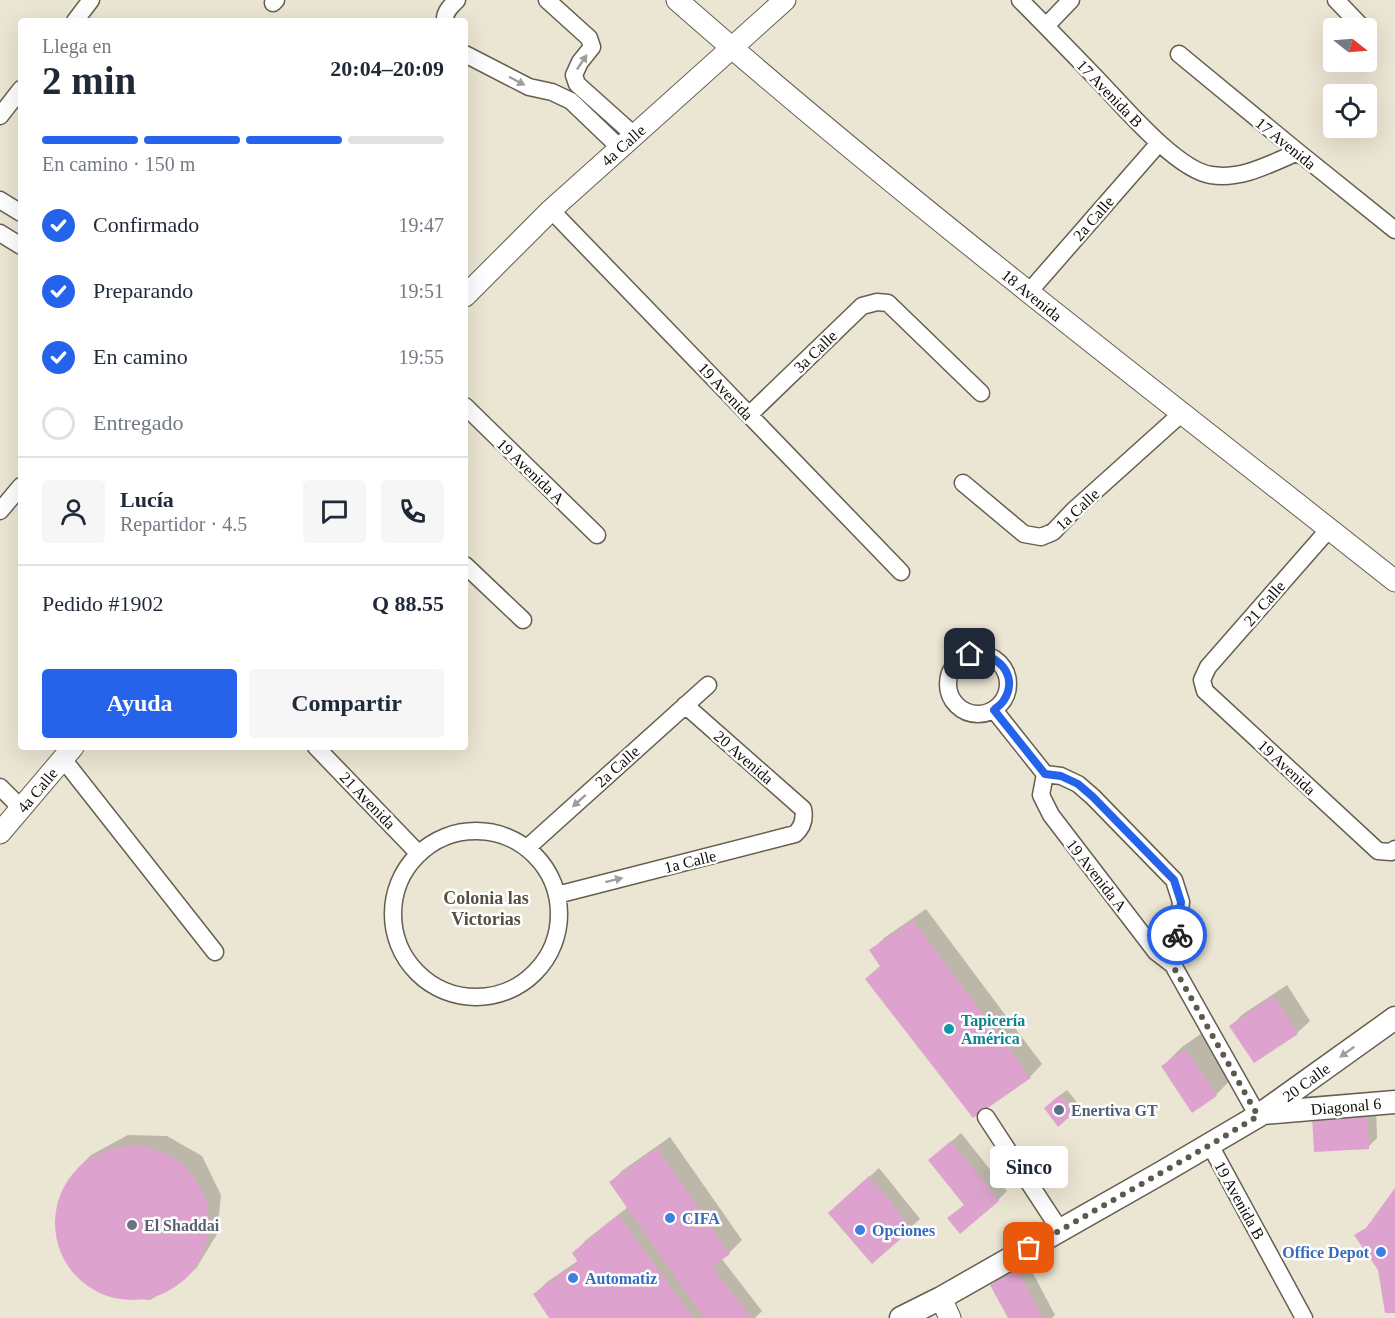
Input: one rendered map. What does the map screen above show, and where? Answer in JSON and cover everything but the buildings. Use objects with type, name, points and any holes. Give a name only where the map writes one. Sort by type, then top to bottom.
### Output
[{"type":"main road","name":"20 Calle","points":[[901,1318],[946,1308],[1060,1230],[1260,1114],[1395,1018]]},
{"type":"main road","name":"Diagonal 6","points":[[1260,1114],[1395,1102]]},
{"type":"street","points":[[77,18],[91,0]]},
{"type":"street","points":[[445,18],[448,9],[458,0]]},
{"type":"street","points":[[548,0],[589,38],[592,46],[574,75],[578,84],[601,107],[627,141]]},
{"type":"street","name":"18 Avenida","points":[[677,0],[1028,293],[1395,581]]},
{"type":"street","name":"4a Calle","points":[[468,293],[551,210],[785,0]]},
{"type":"street","name":"17 Avenida B","points":[[1020,0],[1159,143],[1190,167],[1208,175],[1229,177],[1256,170],[1298,152]]},
{"type":"street","points":[[1046,26],[1071,0]]},
{"type":"street","points":[[1336,0],[1353,18]]},
{"type":"street","name":"17 Avenida","points":[[1179,54],[1395,230]]},
{"type":"street","points":[[468,56],[528,87],[552,92],[571,101],[627,141]]},
{"type":"street","points":[[0,116],[18,93]]},
{"type":"street","name":"2a Calle","points":[[1028,293],[1159,143]]},
{"type":"street","points":[[0,200],[18,211]]},
{"type":"street","name":"19 Avenida","points":[[551,210],[688,349],[901,572]]},
{"type":"street","points":[[0,232],[18,244]]},
{"type":"street","name":"3a Calle","points":[[749,415],[862,306],[877,302],[888,303],[981,393]]},
{"type":"street","name":"19 Avenida A","points":[[468,409],[597,535]]},
{"type":"street","name":"1a Calle","points":[[963,483],[1023,534],[1041,537],[1053,532],[1074,510],[1182,413]]},
{"type":"street","points":[[0,511],[18,490]]},
{"type":"street","name":"21 Calle","points":[[1202,680],[1208,667],[1329,529]]},
{"type":"street","points":[[468,568],[523,620]]},
{"type":"street","name":"19 Avenida","points":[[1202,680],[1205,691],[1378,851],[1391,852],[1395,849]]},
{"type":"street","name":"2a Calle","points":[[527,848],[708,684]]},
{"type":"street","name":"20 Avenida","points":[[685,705],[803,809]]},
{"type":"street","points":[[994,710],[1045,774],[1061,776],[1078,784],[1174,880],[1181,902],[1173,966]]},
{"type":"street","name":"21 Avenida","points":[[319,750],[419,854]]},
{"type":"street","points":[[68,753],[215,952]]},
{"type":"street","name":"4a Calle","points":[[0,833],[68,753]]},
{"type":"street","name":"19 Avenida A","points":[[1045,774],[1041,795],[1051,815],[1156,952],[1173,966],[1260,1114]]},
{"type":"street","points":[[0,788],[21,808]]},
{"type":"street","name":"1a Calle","points":[[557,895],[795,834],[803,823],[803,809]]},
{"type":"street","points":[[464,831],[497,833],[527,848],[546,869],[552,881],[557,895],[559,914],[557,933],[550,952],[539,968],[509,991],[490,997],[471,998],[452,994],[434,987],[418,975],[406,960],[393,924],[395,895],[406,868],[432,843],[464,831]]},
{"type":"street","points":[[986,1117],[1060,1230]]},
{"type":"street","name":"19 Avenida B","points":[[1210,1145],[1304,1318]]},
{"type":"way so far","points":[[1029,1248],[1258,1116],[1173,966],[1177,935]]},
{"type":"place","name":"Tapicería América","points":[[949,1029]]},
{"type":"place","name":"Enertiva GT","points":[[1059,1110]]},
{"type":"place","name":"CIFA","points":[[670,1218]]},
{"type":"place","name":"El Shaddai","points":[[132,1225]]},
{"type":"place","name":"Opciones","points":[[860,1230]]},
{"type":"place","name":"Sinco","points":[[1029,1248]]},
{"type":"place","name":"Office Depot","points":[[1381,1252]]},
{"type":"place","name":"Automatiz","points":[[573,1278]]},
{"type":"district","name":"Colonia las Victorias","points":[[486,908]]},
{"type":"route","points":[[970,654],[988,655],[1003,666],[1007,674],[1008,691],[1004,701],[994,710],[1045,774],[1061,776],[1078,784],[1174,880],[1181,902],[1177,935]]}]
